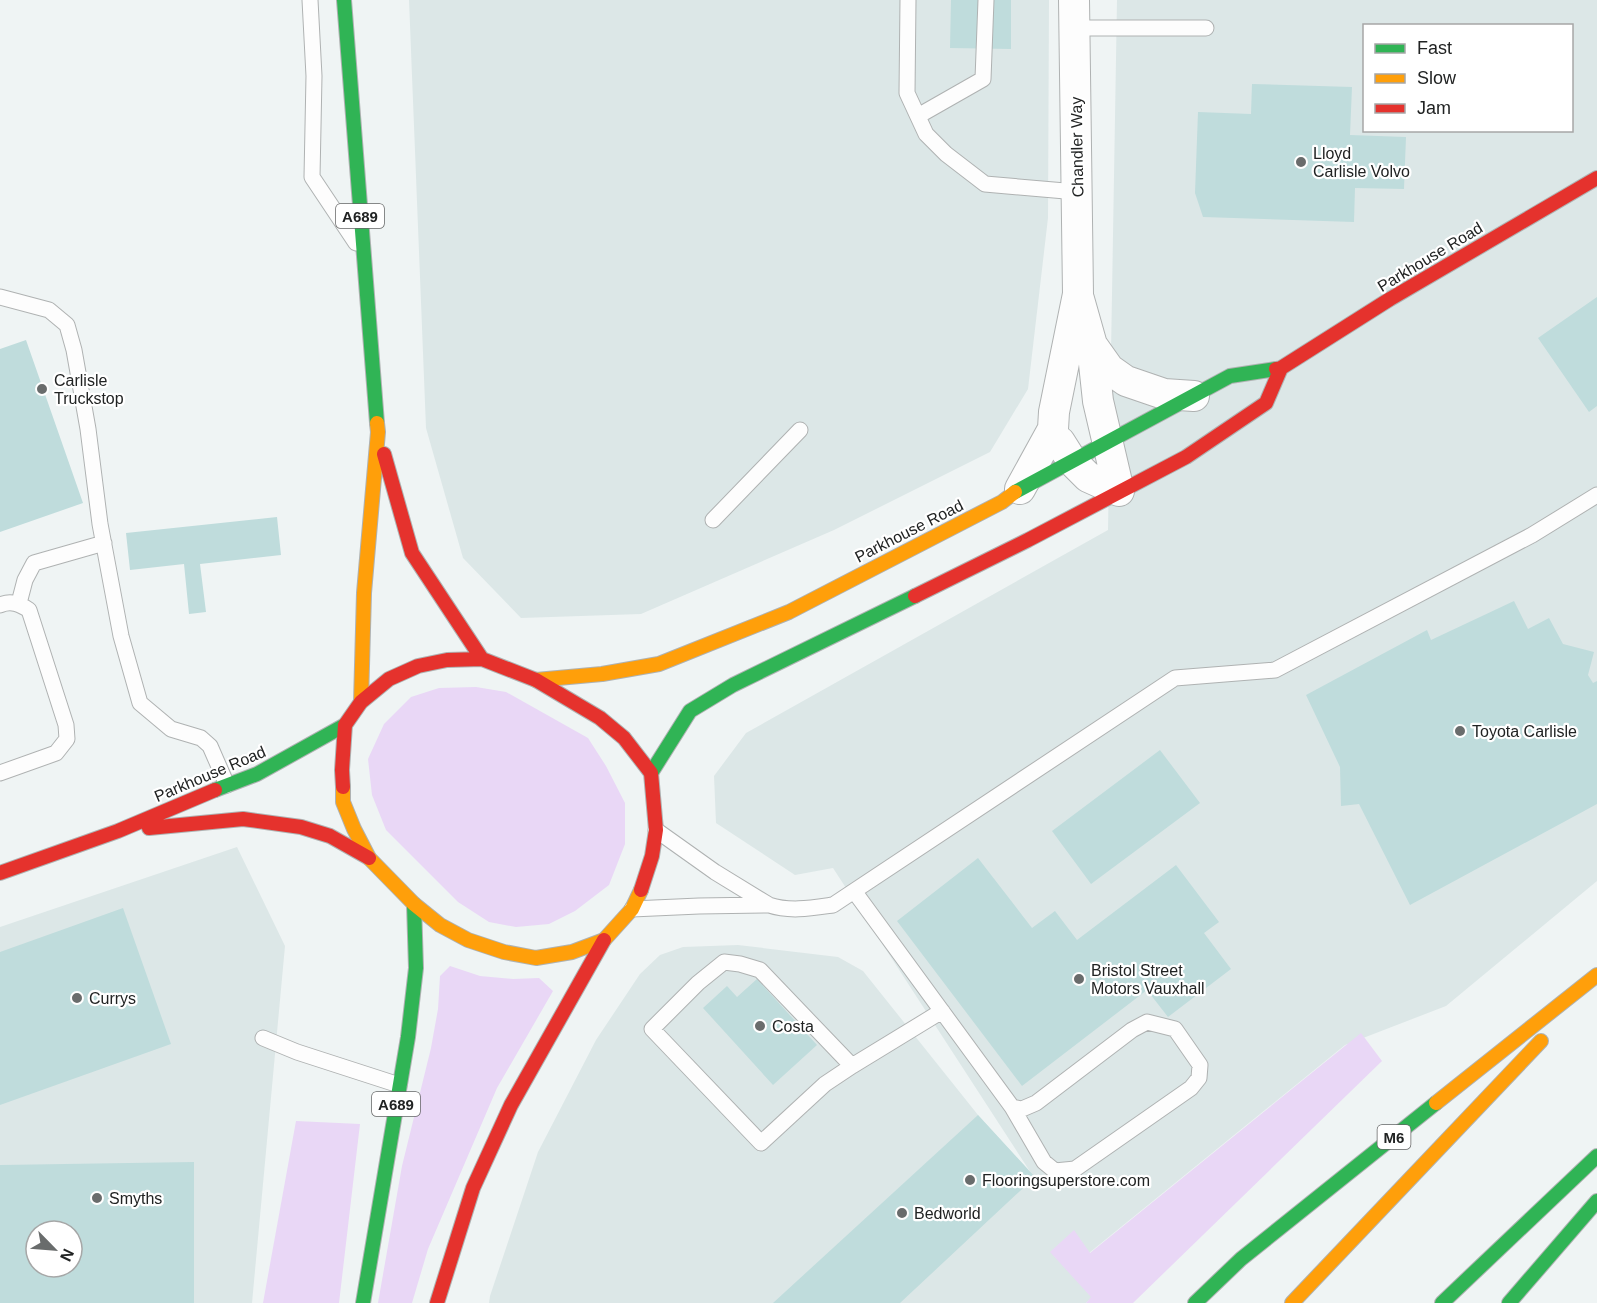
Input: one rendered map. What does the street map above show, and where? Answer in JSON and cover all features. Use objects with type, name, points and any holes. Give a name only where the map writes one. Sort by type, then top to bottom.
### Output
[{"type":"main road","name":"A689","points":[[344,0],[378,432],[364,593],[361,702]]},
{"type":"main road","name":"Parkhouse Road","points":[[536,680],[602,674],[659,664],[789,612],[1002,502],[1020,489],[1230,376],[1281,368],[1390,299],[1597,178]]},
{"type":"main road","points":[[651,773],[690,711],[734,685],[1028,540],[1186,457],[1266,404],[1281,368]]},
{"type":"main road","name":"A689","points":[[378,432],[412,552],[482,659]]},
{"type":"main road","points":[[437,1303],[473,1188],[511,1106],[604,940],[632,909],[652,855],[656,830],[651,773],[624,738],[600,718],[536,680],[482,659],[447,660],[418,666],[389,679],[361,702],[345,725],[342,770],[343,802],[369,858],[414,904],[440,925],[468,940],[504,952],[536,958],[572,952],[604,940]]},
{"type":"main road","name":"Parkhouse Road","points":[[0,873],[118,831],[257,774],[345,725]]},
{"type":"main road","name":"Parkhouse Road","points":[[118,831],[243,819],[301,827],[330,836],[369,858]]},
{"type":"main road","name":"A689","points":[[363,1303],[408,1037],[416,968],[414,904]]},
{"type":"main road","name":"M6","points":[[1195,1303],[1241,1259],[1597,975]]},
{"type":"main road","points":[[1564,1017],[1597,983]]},
{"type":"main road","name":"M6","points":[[1292,1303],[1548,1035]]},
{"type":"main road","points":[[1442,1303],[1597,1156]]},
{"type":"main road","points":[[1509,1303],[1597,1202]]},
{"type":"street","name":"Chandler Way","points":[[1020,489],[1053,429],[1054,412],[1078,294],[1075,14]]},
{"type":"street","name":"Chandler Way","points":[[1078,294],[1092,345],[1098,401],[1119,491]]},
{"type":"street","name":"Chandler Way","points":[[1092,345],[1109,369],[1126,381],[1164,394],[1194,396]]},
{"type":"street","points":[[1053,429],[1072,461],[1088,477],[1119,491]]},
{"type":"lane","points":[[310,0],[314,76],[312,177],[363,253]]},
{"type":"lane","points":[[908,0],[908,93],[926,134],[985,184],[1077,192]]},
{"type":"lane","points":[[918,116],[983,79],[986,0]]},
{"type":"lane","points":[[1075,14],[1206,28]]},
{"type":"lane","points":[[0,297],[49,310],[67,325],[74,350],[88,429],[104,543],[121,636],[140,703],[171,729],[201,738],[210,746],[227,785]]},
{"type":"lane","points":[[713,520],[800,430]]},
{"type":"lane","points":[[632,909],[769,906],[800,909],[833,905],[1175,678],[1275,670],[1532,535],[1597,495]]},
{"type":"lane","points":[[19,603],[25,580],[34,563],[104,543]]},
{"type":"lane","points":[[0,604],[19,603],[29,610],[66,725],[67,739],[56,753],[0,773]]},
{"type":"lane","points":[[656,830],[715,872],[769,906]]},
{"type":"lane","points":[[854,891],[1012,1107],[1044,1162],[1054,1171],[1075,1169],[1191,1088],[1199,1078],[1200,1065],[1175,1029],[1147,1022],[1132,1030],[1036,1103],[1022,1109],[1012,1107]]},
{"type":"lane","points":[[852,1066],[760,969],[740,964],[724,962],[698,983],[652,1029],[761,1143],[825,1084],[942,1011]]},
{"type":"lane","points":[[263,1038],[297,1052],[399,1085]]},
{"type":"shaded area","points":[[409,0],[1049,0],[1048,218],[1028,389],[990,452],[834,530],[641,614],[521,618],[463,558],[426,428]]},
{"type":"shaded area","points":[[1117,0],[1597,0],[1597,881],[1446,1006],[1345,1045],[1089,1253],[1074,1231],[1092,1297],[1086,1303],[489,1303],[538,1152],[596,1040],[640,974],[660,955],[683,947],[738,945],[838,957],[863,971],[978,1115],[1031,1173],[833,868],[795,875],[716,823],[714,776],[746,733],[1108,530]]},
{"type":"shaded area","points":[[476,687],[506,692],[588,738],[625,803],[625,844],[609,885],[575,911],[549,924],[516,927],[489,922],[458,902],[386,830],[372,795],[368,759],[384,724],[411,697],[439,688]]},
{"type":"shaded area","points":[[237,847],[285,946],[252,1303],[0,1303],[0,927]]},
{"type":"shaded area","points":[[450,966],[480,976],[513,979],[539,978],[553,991],[497,1088],[428,1249],[412,1303],[378,1303],[402,1166],[431,1048],[438,1009],[440,976]]},
{"type":"shaded area","points":[[1361,1033],[1382,1061],[1133,1303],[1086,1303],[1091,1297],[1050,1252],[1074,1230],[1090,1253]]},
{"type":"shaded area","points":[[296,1121],[360,1124],[339,1303],[263,1303]]},
{"type":"building","points":[[951,0],[1011,0],[1011,49],[950,48]]},
{"type":"building","name":"Lloyd Carlisle Volvo","points":[[1252,84],[1352,87],[1350,135],[1406,137],[1404,189],[1355,188],[1354,222],[1203,217],[1195,193],[1198,112],[1251,114]]},
{"type":"building","points":[[1597,297],[1597,406],[1589,412],[1538,338]]},
{"type":"building","points":[[26,340],[83,503],[0,532],[0,349]]},
{"type":"building","points":[[277,517],[281,555],[200,564],[206,612],[189,614],[184,564],[130,570],[126,533]]},
{"type":"building","name":"Toyota Carlisle","points":[[1514,601],[1528,629],[1549,618],[1563,644],[1594,652],[1588,675],[1593,683],[1597,681],[1597,804],[1410,905],[1359,804],[1341,806],[1340,767],[1306,695],[1427,630],[1431,640]]},
{"type":"building","points":[[1160,750],[1200,803],[1091,884],[1052,831]]},
{"type":"building","name":"Bristol Street Motors Vauxhall","points":[[978,858],[1032,928],[1055,911],[1077,940],[1176,865],[1219,922],[1204,933],[1231,969],[1168,1017],[1147,990],[1022,1086],[897,921]]},
{"type":"building","name":"Currys","points":[[123,908],[171,1044],[0,1105],[0,952]]},
{"type":"building","name":"Costa","points":[[757,979],[817,1045],[773,1085],[703,1008],[727,986],[737,997]]},
{"type":"building","points":[[978,1115],[1035,1177],[900,1303],[773,1303]]},
{"type":"building","name":"Smyths","points":[[194,1162],[194,1303],[0,1303],[0,1165]]},
{"type":"traffic: fast","points":[[344,0],[377,423]]},
{"type":"traffic: fast","points":[[1015,492],[1230,376],[1276,369]]},
{"type":"traffic: fast","points":[[651,773],[690,711],[733,685],[915,596]]},
{"type":"traffic: fast","points":[[215,790],[257,774],[345,725]]},
{"type":"traffic: fast","points":[[363,1303],[408,1037],[416,968],[414,904]]},
{"type":"traffic: fast","points":[[1195,1303],[1241,1259],[1436,1103]]},
{"type":"traffic: fast","points":[[1442,1303],[1597,1156]]},
{"type":"traffic: fast","points":[[1509,1303],[1597,1201]]},
{"type":"traffic: slow","points":[[361,702],[364,593],[377,423]]},
{"type":"traffic: slow","points":[[536,680],[602,674],[659,664],[789,612],[1002,502],[1015,492]]},
{"type":"traffic: slow","points":[[343,787],[343,802],[369,858],[414,904],[440,925],[468,940],[504,952],[536,958],[572,952],[604,940],[632,909],[641,890]]},
{"type":"traffic: slow","points":[[1436,1103],[1597,975]]},
{"type":"traffic: slow","points":[[1292,1303],[1541,1041]]},
{"type":"traffic: jam","points":[[1276,369],[1390,299],[1597,178]]},
{"type":"traffic: jam","points":[[915,596],[1186,457],[1266,403],[1281,368]]},
{"type":"traffic: jam","points":[[384,454],[412,553],[482,659]]},
{"type":"traffic: jam","points":[[482,659],[536,680],[600,718],[624,738],[651,773],[656,830],[652,856],[641,890]]},
{"type":"traffic: jam","points":[[343,787],[345,725],[361,702],[389,679],[418,666],[447,660],[482,659]]},
{"type":"traffic: jam","points":[[0,873],[118,831],[215,790]]},
{"type":"traffic: jam","points":[[149,828],[243,819],[301,827],[330,836],[369,858]]},
{"type":"traffic: jam","points":[[437,1303],[473,1188],[511,1105],[604,940]]},
{"type":"place","name":"Lloyd Carlisle Volvo","points":[[1301,162]]},
{"type":"place","name":"Carlisle Truckstop","points":[[42,389]]},
{"type":"place","name":"Toyota Carlisle","points":[[1460,731]]},
{"type":"place","name":"Bristol Street Motors Vauxhall","points":[[1079,979]]},
{"type":"place","name":"Currys","points":[[77,998]]},
{"type":"place","name":"Costa","points":[[760,1026]]},
{"type":"place","name":"Flooringsuperstore.com","points":[[970,1180]]},
{"type":"place","name":"Smyths","points":[[97,1198]]},
{"type":"place","name":"Bedworld","points":[[902,1213]]}]
